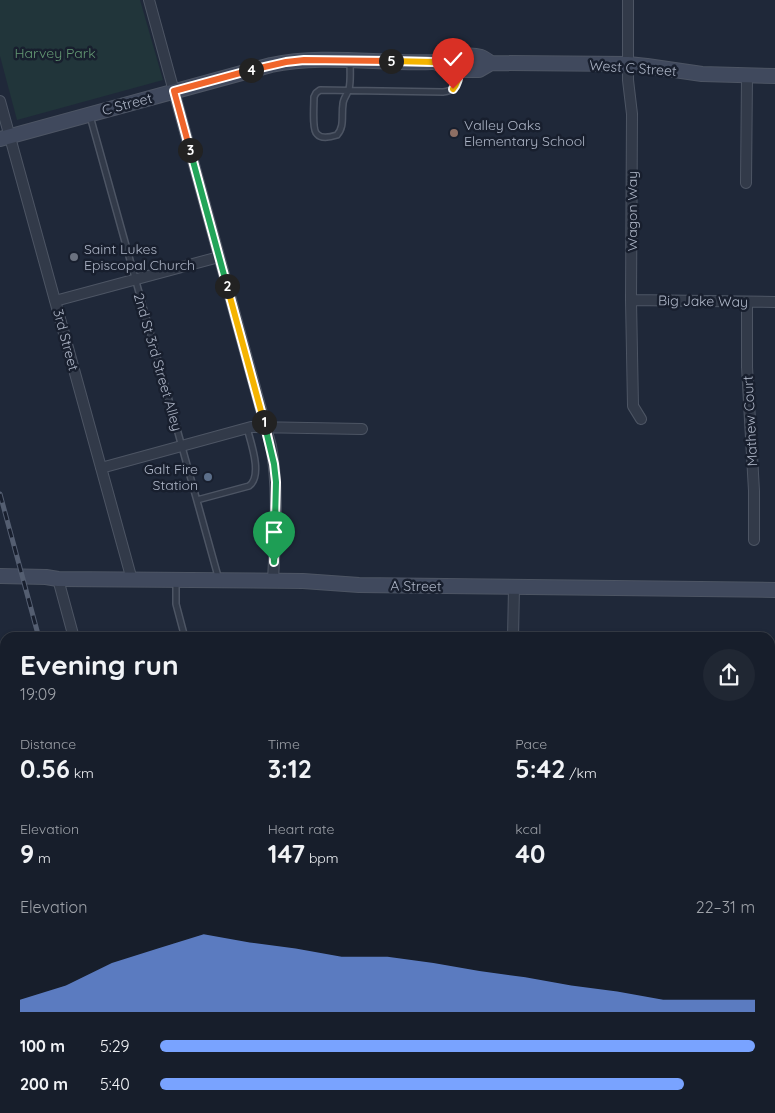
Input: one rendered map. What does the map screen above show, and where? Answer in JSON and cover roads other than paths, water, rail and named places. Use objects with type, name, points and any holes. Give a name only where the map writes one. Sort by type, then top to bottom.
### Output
[{"type":"street","points":[[149,0],[266,428],[274,464],[276,482],[274,581]]},
{"type":"street","name":"Wagon Way","points":[[628,0],[628,80],[632,114],[631,300],[633,406],[642,419]]},
{"type":"street","name":"C Street","points":[[5,137],[286,62],[350,60],[434,62],[459,56],[480,57],[491,63]]},
{"type":"street","name":"C Street","points":[[434,62],[459,70],[479,70],[491,63]]},
{"type":"street","name":"West C Street","points":[[491,63],[628,64],[702,74],[775,76]]},
{"type":"street","points":[[746,183],[747,76]]},
{"type":"street","name":"3rd Street","points":[[0,101],[5,137],[55,301],[132,580]]},
{"type":"street","points":[[55,301],[219,257]]},
{"type":"street","name":"Big Jake Way","points":[[631,300],[775,302]]},
{"type":"street","name":"Mathew Court","points":[[747,302],[747,367],[754,491],[754,540]]},
{"type":"street","points":[[101,468],[248,428],[362,429]]},
{"type":"street","name":"A Street","points":[[0,576],[58,579],[303,581],[359,585],[775,590]]},
{"type":"street","points":[[58,579],[72,632]]},
{"type":"street","name":"A Street","points":[[0,586],[49,585],[58,579]]},
{"type":"street","points":[[514,587],[514,632]]},
{"type":"lane","points":[[350,60],[348,90],[343,104],[340,131],[337,136],[322,137],[317,135],[314,130],[314,97],[320,90],[348,90],[443,92],[449,91],[457,85],[459,70]]},
{"type":"lane","name":"2nd St 3rd Street Alley","points":[[89,114],[219,580]]},
{"type":"lane","points":[[197,500],[249,486],[253,483],[256,477],[255,455],[248,428]]},
{"type":"lane","points":[[176,580],[176,604],[183,632]]},
{"type":"railway","points":[[0,494],[37,632]]},
{"type":"place","name":"Valley Oaks Elementary School","points":[[454,133]]},
{"type":"place","name":"Saint Lukes Episcopal Church","points":[[74,257]]},
{"type":"place","name":"Galt Fire Station","points":[[208,477]]},
{"type":"park label","name":"Harvey Park","points":[[55,53]]}]
